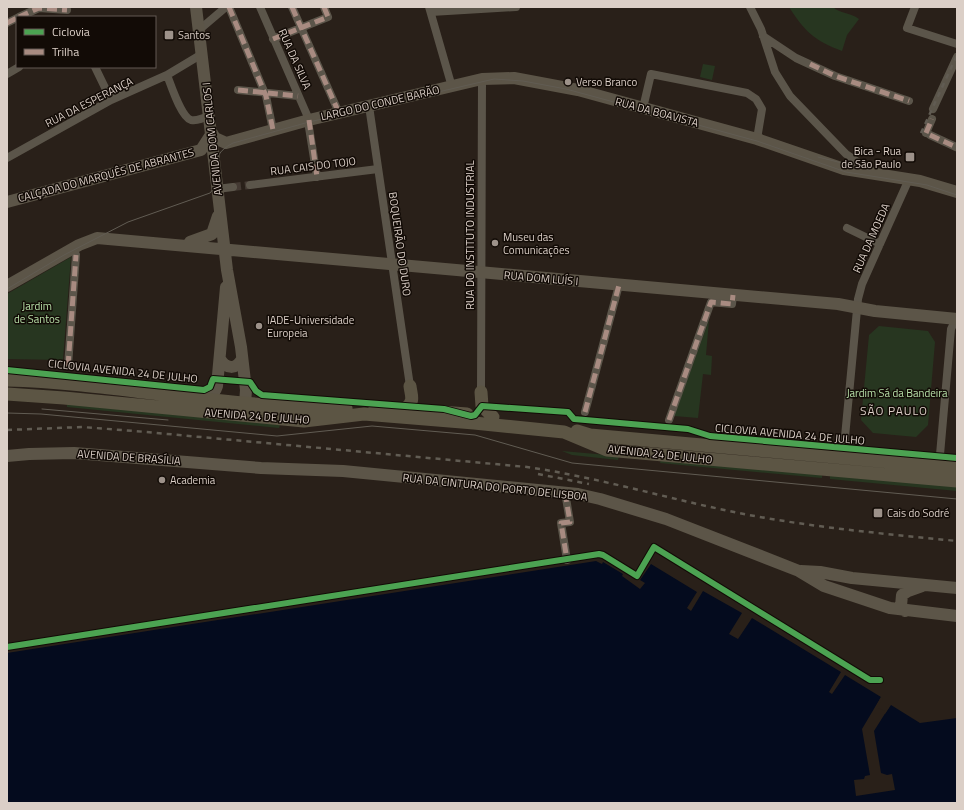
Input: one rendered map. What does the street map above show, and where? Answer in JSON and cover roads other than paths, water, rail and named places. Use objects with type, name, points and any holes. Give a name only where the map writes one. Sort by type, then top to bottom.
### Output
[{"type":"main road","name":"AVENIDA 24 DE JULHO","points":[[7,380],[58,383],[246,404],[330,409],[364,406],[406,408],[493,416],[560,425],[590,435],[957,468]]},
{"type":"main road","points":[[406,408],[411,404],[412,400],[410,386]]},
{"type":"main road","points":[[481,392],[482,406],[493,416]]},
{"type":"main road","name":"AVENIDA 24 DE JULHO","points":[[7,394],[304,421],[364,414],[482,424],[564,432],[607,450],[957,481]]},
{"type":"main road","points":[[842,472],[843,458]]},
{"type":"main road","points":[[894,476],[908,472],[932,473],[937,471],[939,466]]},
{"type":"street","name":"AVENIDA DOM CARLOS I","points":[[196,7],[210,115],[227,270],[242,359],[246,404]]},
{"type":"street","points":[[199,30],[226,7]]},
{"type":"street","points":[[229,7],[265,93],[273,130]]},
{"type":"street","name":"RUA DA SILVA","points":[[260,7],[309,120],[317,177]]},
{"type":"street","points":[[292,7],[339,113]]},
{"type":"street","points":[[273,39],[328,17],[324,7]]},
{"type":"street","points":[[452,86],[430,10],[516,7]]},
{"type":"street","points":[[750,7],[763,36],[776,72],[790,96],[846,154],[877,175]]},
{"type":"street","points":[[915,7],[907,28],[957,44]]},
{"type":"street","points":[[22,16],[39,8],[67,11]]},
{"type":"street","points":[[7,24],[16,19]]},
{"type":"street","points":[[763,36],[796,58],[835,76],[909,101]]},
{"type":"street","name":"RUA DA ESPERANÇA","points":[[7,158],[111,100],[167,75],[202,54]]},
{"type":"street","points":[[933,109],[957,57]]},
{"type":"street","points":[[7,74],[17,68]]},
{"type":"street","points":[[95,68],[111,100]]},
{"type":"street","points":[[643,108],[651,74],[747,93],[756,99],[762,109],[757,139]]},
{"type":"street","points":[[167,75],[184,115],[190,120],[198,120],[210,115]]},
{"type":"street","name":"RUA DA BOAVISTA","points":[[452,86],[482,79],[514,78],[550,84],[757,139],[831,165],[858,172],[909,179],[937,185],[957,192]]},
{"type":"street","name":"RUA DO INSTITUTO INDUSTRIAL","points":[[481,392],[482,79]]},
{"type":"street","name":"LARGO DO CONDE BARÃO","points":[[309,120],[452,86]]},
{"type":"street","points":[[238,90],[298,96]]},
{"type":"street","name":"BOQUEIRÃO DO DURO","points":[[370,106],[410,386]]},
{"type":"street","points":[[932,119],[928,134],[956,147]]},
{"type":"street","points":[[212,133],[215,138],[226,143],[309,120]]},
{"type":"street","name":"CALÇADA DO MARQUÊS DE ABRANTES","points":[[7,202],[201,150],[212,133]]},
{"type":"street","name":"RUA CAIS DO TOJO","points":[[250,185],[378,169]]},
{"type":"street","name":"RUA DA MOEDA","points":[[843,458],[857,308],[862,284],[909,179]]},
{"type":"street","points":[[217,189],[233,187]]},
{"type":"street","points":[[183,245],[212,234],[220,210]]},
{"type":"street","points":[[847,228],[880,244]]},
{"type":"street","name":"RUA DOM LUÍS I","points":[[7,286],[80,245],[93,239],[100,238],[838,304],[857,308],[957,318]]},
{"type":"street","points":[[68,366],[76,255]]},
{"type":"street","name":"AVENIDA DOM CARLOS I","points":[[189,398],[204,398],[214,392],[217,386],[227,270]]},
{"type":"street","points":[[585,412],[619,285]]},
{"type":"street","points":[[670,420],[711,302],[732,304],[733,295]]},
{"type":"street","points":[[939,466],[951,329],[957,318]]},
{"type":"street","points":[[220,359],[223,364],[230,367],[237,365],[242,359]]},
{"type":"street","points":[[230,414],[239,411],[246,404]]},
{"type":"street","name":"AVENIDA DE BRASÍLIA","points":[[7,456],[74,453],[251,467]]},
{"type":"street","name":"RUA DA CINTURA DO PORTO DE LISBOA","points":[[251,467],[343,471],[565,492],[600,499],[645,512],[799,571],[824,586],[890,608],[905,611],[957,616]]},
{"type":"street","points":[[565,492],[570,522],[561,523],[567,560]]},
{"type":"street","name":"RUA DA CINTURA DO PORTO DE LISBOA","points":[[799,571],[957,588]]},
{"type":"street","points":[[905,611],[901,606],[902,596],[908,591],[927,585]]},
{"type":"water","points":[[596,561],[602,564],[603,562],[623,574],[622,576],[640,589],[645,583],[640,580],[651,564],[697,592],[687,608],[691,611],[703,591],[742,613],[729,634],[738,639],[752,618],[841,672],[829,692],[832,694],[845,675],[881,697],[875,708],[885,714],[891,705],[920,723],[957,718],[957,803],[7,803],[7,653]]},
{"type":"tunnel","points":[[233,187],[250,185]]},
{"type":"tram line","points":[[7,289],[64,255],[128,222],[210,193],[215,186],[217,179],[217,161],[219,155],[224,149],[233,143],[309,122],[494,79],[523,81],[566,89],[757,141],[846,172],[927,185],[957,195]]},
{"type":"tram line","points":[[818,157],[870,170]]},
{"type":"tram line","points":[[42,409],[168,420]]},
{"type":"tram line","points":[[7,413],[41,414],[277,436],[372,426],[475,435],[572,463],[957,499]]},
{"type":"railway","points":[[921,133],[957,55]]},
{"type":"railway","points":[[7,430],[82,427],[527,467],[583,477],[775,520],[957,541]]},
{"type":"railway","points":[[538,474],[589,484]]},
{"type":"place","name":"Santos","points":[[169,35]]},
{"type":"place","name":"Verso Branco","points":[[568,82]]},
{"type":"place","name":"Bica - Rua de São Paulo","points":[[910,157]]},
{"type":"place","name":"Museu das Comunicações","points":[[495,243]]},
{"type":"place","name":"IADE-Universidade Europeia","points":[[259,326]]},
{"type":"place","name":"Academia","points":[[162,480]]},
{"type":"place","name":"Cais do Sodré","points":[[878,513]]},
{"type":"district","name":"SÃO PAULO","points":[[894,410]]},
{"type":"park label","name":"Jardim de Santos","points":[[37,312]]},
{"type":"park label","name":"Jardim Sá da Bandeira","points":[[897,393]]}]
